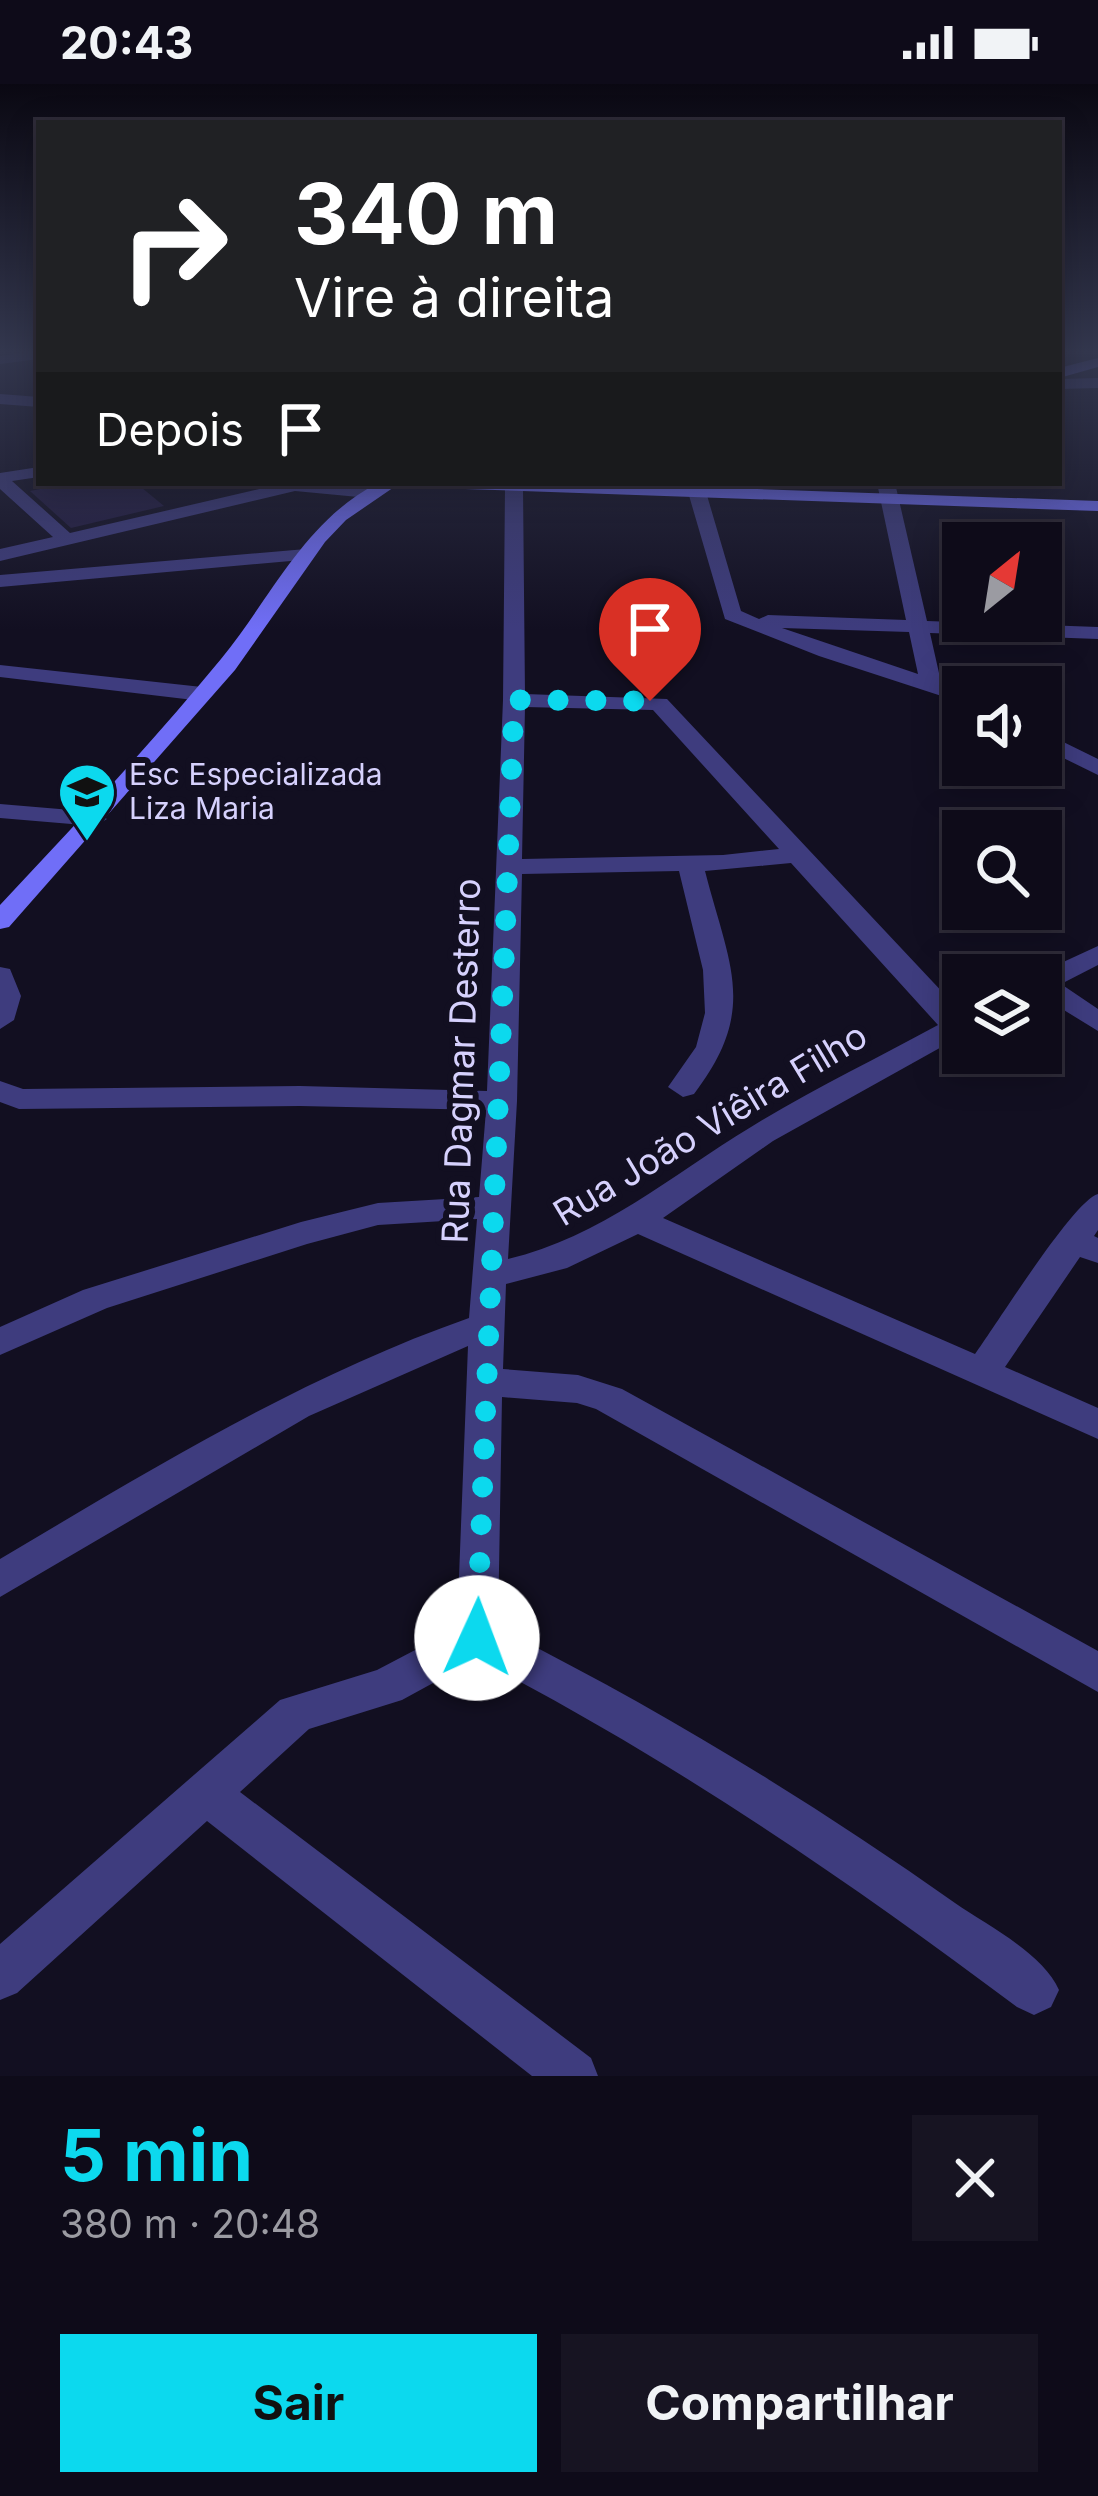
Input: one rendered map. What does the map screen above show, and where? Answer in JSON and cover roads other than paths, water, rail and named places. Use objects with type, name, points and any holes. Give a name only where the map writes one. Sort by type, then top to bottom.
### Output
[{"type":"main road","points":[[482,486],[887,491],[1098,506]]},
{"type":"main road","points":[[0,921],[202,694],[283,592],[329,523],[380,488]]},
{"type":"street","points":[[0,479],[36,473]]},
{"type":"street","points":[[0,479],[68,541]]},
{"type":"street","points":[[285,486],[380,488]]},
{"type":"street","points":[[0,555],[290,487]]},
{"type":"street","name":"Rua Dagmar Desterro","points":[[477,1638],[486,1326],[502,1101],[514,700],[514,488]]},
{"type":"street","points":[[681,489],[726,608],[746,621],[942,689]]},
{"type":"street","points":[[887,491],[931,686]]},
{"type":"street","points":[[45,546],[67,578]]},
{"type":"street","points":[[0,581],[306,556]]},
{"type":"street","points":[[746,621],[1098,633]]},
{"type":"street","points":[[0,671],[202,694]]},
{"type":"street","points":[[514,700],[659,704],[794,855],[942,1007]]},
{"type":"street","points":[[1062,749],[1098,768]]},
{"type":"street","points":[[0,812],[95,818]]},
{"type":"street","points":[[508,867],[690,863],[794,855]]},
{"type":"street","points":[[683,1087],[706,1057],[719,1024],[714,966],[690,863]]},
{"type":"street","points":[[1062,972],[1098,954]]},
{"type":"street","points":[[0,975],[8,996],[0,1020]]},
{"type":"street","points":[[1062,997],[1098,1022]]},
{"type":"street","name":"Rua João Viêira Filho","points":[[491,1275],[555,1260],[637,1220],[762,1133],[942,1034]]},
{"type":"street","points":[[6,1098],[300,1096],[502,1101]]},
{"type":"street","points":[[984,1370],[1084,1246],[1098,1205]]},
{"type":"street","points":[[0,1342],[115,1292],[301,1234],[378,1214],[495,1207]]},
{"type":"street","points":[[637,1220],[1098,1424]]},
{"type":"street","points":[[0,1580],[179,1471],[334,1386],[415,1348],[486,1326]]},
{"type":"street","points":[[487,1382],[578,1388],[609,1399],[1098,1673]]},
{"type":"street","points":[[0,1976],[295,1714],[426,1670],[477,1638],[580,1688],[765,1798],[898,1888],[1034,1990]]},
{"type":"street","points":[[206,1793],[572,2076]]},
{"type":"place","name":"Esc Especializada Liza Maria","points":[[87,843]]}]
